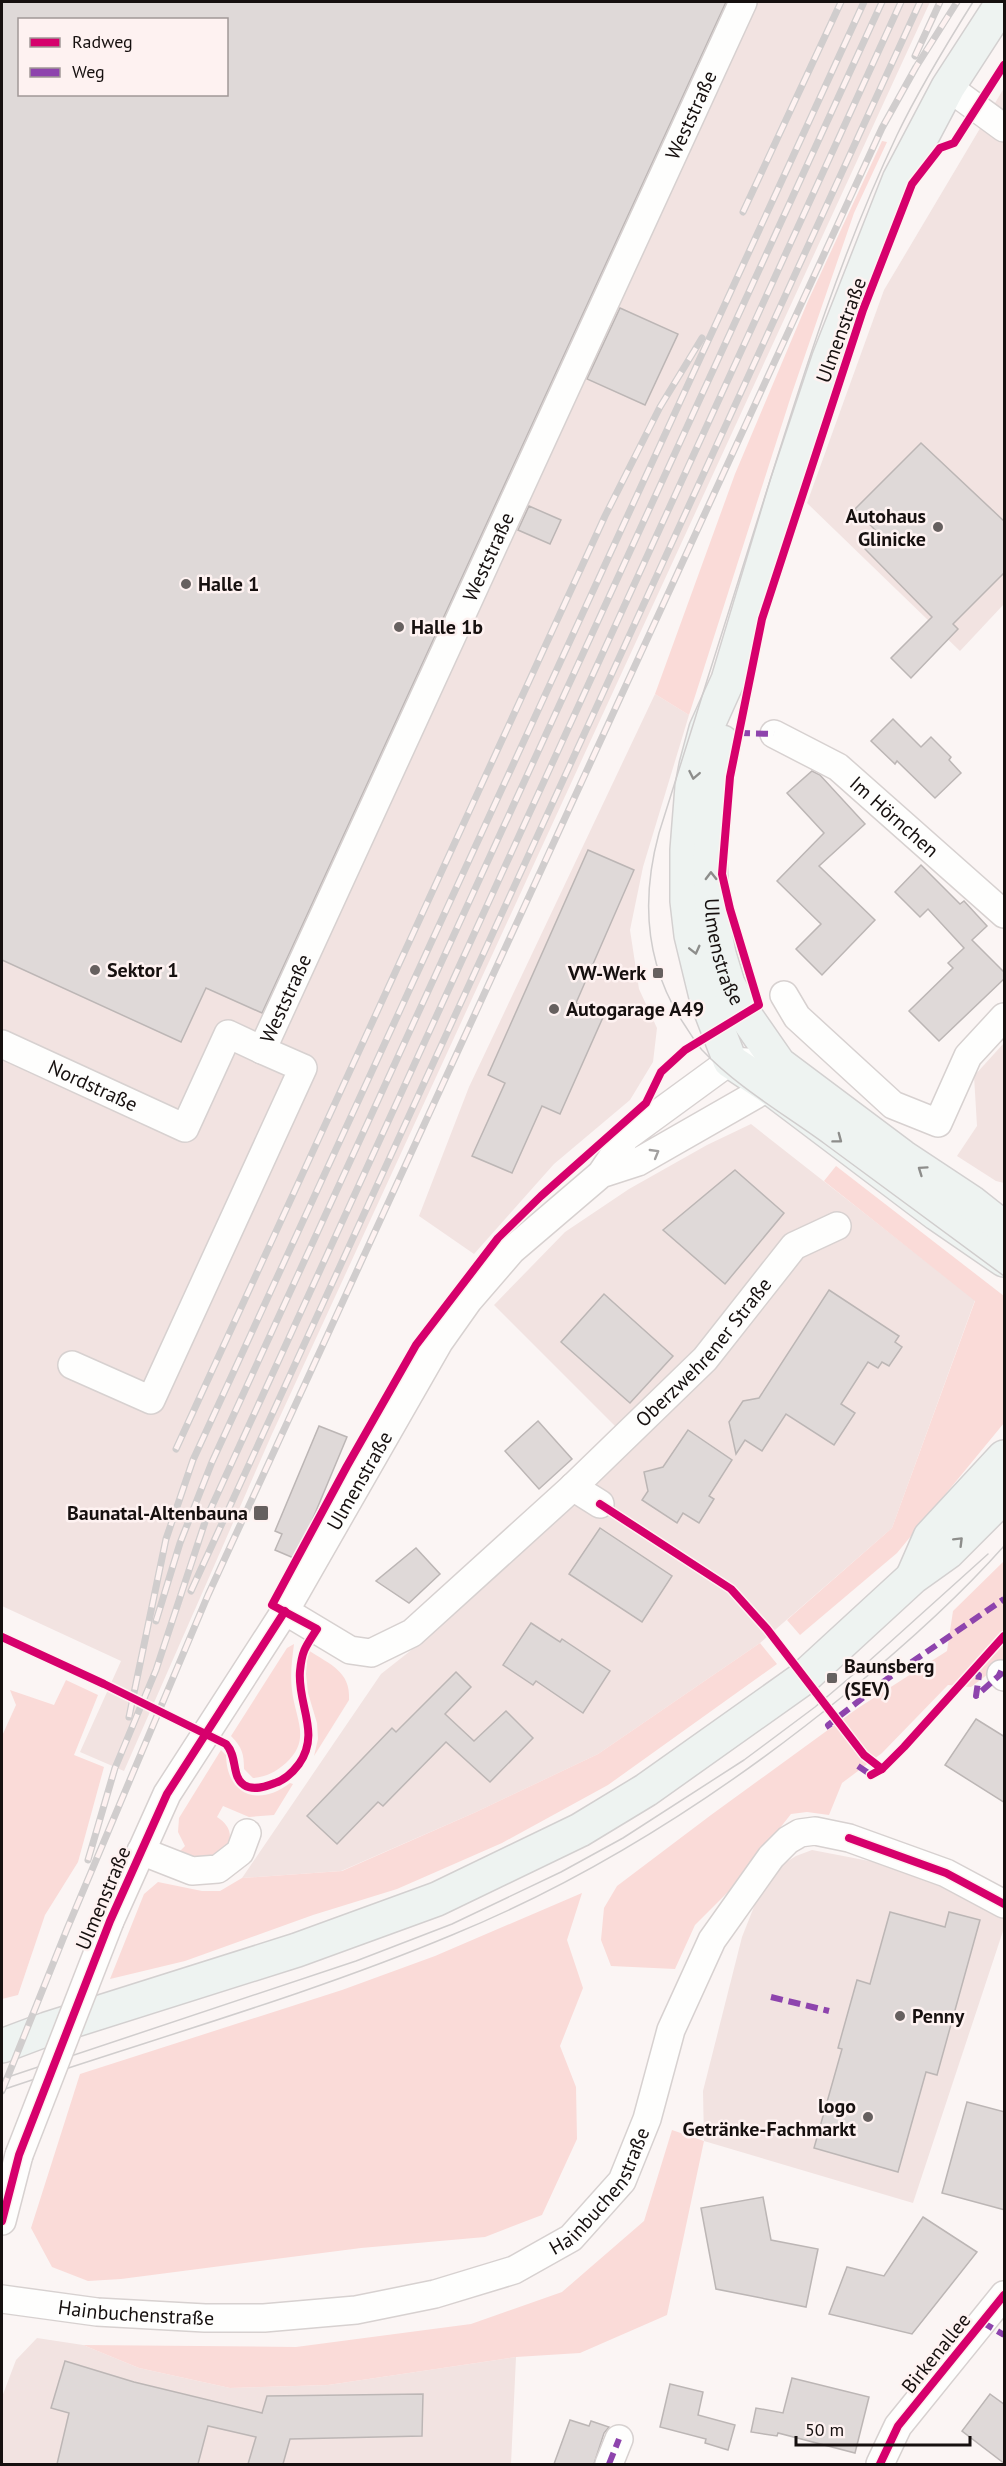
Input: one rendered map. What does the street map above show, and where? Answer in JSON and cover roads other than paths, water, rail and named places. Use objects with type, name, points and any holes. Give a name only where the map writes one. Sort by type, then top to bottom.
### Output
[{"type":"main road","name":"Ulmenstraße","points":[[1003,2],[948,87],[899,180],[829,358],[787,484],[728,681],[706,729],[692,787],[687,850],[687,901],[691,936],[707,1000],[730,1061],[774,1076],[903,1157],[971,1202],[1005,1228]]},
{"type":"main road","name":"Ulmenstraße","points":[[728,681],[713,803],[710,861],[713,923],[728,984],[774,1076],[937,1214],[1005,1260]]},
{"type":"main road","points":[[971,1202],[1005,1214]]},
{"type":"main road","points":[[913,1577],[930,1537],[1005,1457]]},
{"type":"main road","points":[[2,2046],[47,2029],[297,1950],[437,1899],[580,1830],[646,1790],[801,1680],[913,1577],[948,1552],[1005,1496]]},
{"type":"main road","points":[[2,2029],[47,2029]]},
{"type":"street","name":"Weststraße","points":[[184,1128],[228,1035],[262,1050],[743,2]]},
{"type":"street","points":[[948,87],[1005,128]]},
{"type":"street","name":"Im Hörnchen","points":[[774,734],[838,767],[1005,914]]},
{"type":"street","points":[[784,995],[797,1017],[893,1106],[938,1123],[968,1056],[1005,1017]]},
{"type":"street","name":"Nordstraße","points":[[2,1044],[184,1128]]},
{"type":"street","points":[[72,1365],[151,1400],[303,1068],[262,1050]]},
{"type":"street","name":"Ulmenstraße","points":[[2,2221],[19,2155],[110,1921],[167,1794],[285,1611],[439,1342],[468,1301],[512,1250],[601,1174],[626,1137],[730,1061]]},
{"type":"street","name":"Ulmenstraße","points":[[601,1174],[638,1162],[774,1076]]},
{"type":"street","name":"Oberzwehrener Straße","points":[[285,1611],[350,1650],[371,1653],[412,1633],[573,1487],[705,1359],[794,1246],[837,1226]]},
{"type":"street","points":[[573,1487],[600,1504]]},
{"type":"street","name":"Hainbuchenstraße","points":[[2,2299],[97,2312],[205,2318],[264,2318],[356,2310],[435,2294],[514,2270],[571,2238],[622,2181],[647,2120],[671,2030],[712,1940],[771,1857],[788,1840],[800,1833],[815,1831],[849,1838],[946,1873],[1005,1904]]},
{"type":"street","points":[[141,1851],[192,1871],[218,1869],[240,1852],[247,1833]]},
{"type":"street","name":"Birkenallee","points":[[880,2464],[898,2426],[1005,2295]]},
{"type":"street","points":[[609,2464],[619,2439]]},
{"type":"tram line","points":[[973,2],[924,84],[897,135],[876,180],[839,273],[791,414],[659,833],[653,858],[649,907],[650,931],[661,979],[671,1002],[702,1050],[745,1088],[1004,1276]]},
{"type":"tram line","points":[[2,2090],[341,1978],[452,1935],[558,1886],[659,1828],[756,1763],[802,1728],[909,1640],[968,1585],[1004,1546]]},
{"type":"tram line","points":[[2,2079],[356,1961],[452,1924],[561,1872],[623,1838],[744,1760],[815,1707],[988,1554]]},
{"type":"railway","points":[[743,212],[841,2]]},
{"type":"railway","points":[[129,1717],[166,1539],[193,1460],[864,2]]},
{"type":"railway","points":[[156,1621],[180,1543],[212,1462],[882,2]]},
{"type":"railway","points":[[88,1860],[115,1768],[156,1670],[206,1519],[901,2]]},
{"type":"railway","points":[[191,1591],[920,2]]},
{"type":"railway","points":[[915,56],[940,2]]},
{"type":"railway","points":[[2,2091],[67,1929],[208,1595],[882,128],[916,67],[957,2]]},
{"type":"railway","points":[[176,1449],[605,516],[660,407],[702,338]]},
{"type":"place","name":"Autohaus Glinicke","points":[[938,527]]},
{"type":"place","name":"Halle 1","points":[[186,584]]},
{"type":"place","name":"Halle 1b","points":[[399,627]]},
{"type":"place","name":"Sektor 1","points":[[95,970]]},
{"type":"place","name":"VW-Werk","points":[[658,973]]},
{"type":"place","name":"Autogarage A49","points":[[554,1009]]},
{"type":"place","name":"Baunatal-Altenbauna","points":[[261,1513]]},
{"type":"place","name":"Baunsberg (SEV)","points":[[832,1678]]},
{"type":"place","name":"Penny","points":[[900,2016]]},
{"type":"place","name":"logo Getränke-Fachmarkt","points":[[868,2117]]}]
